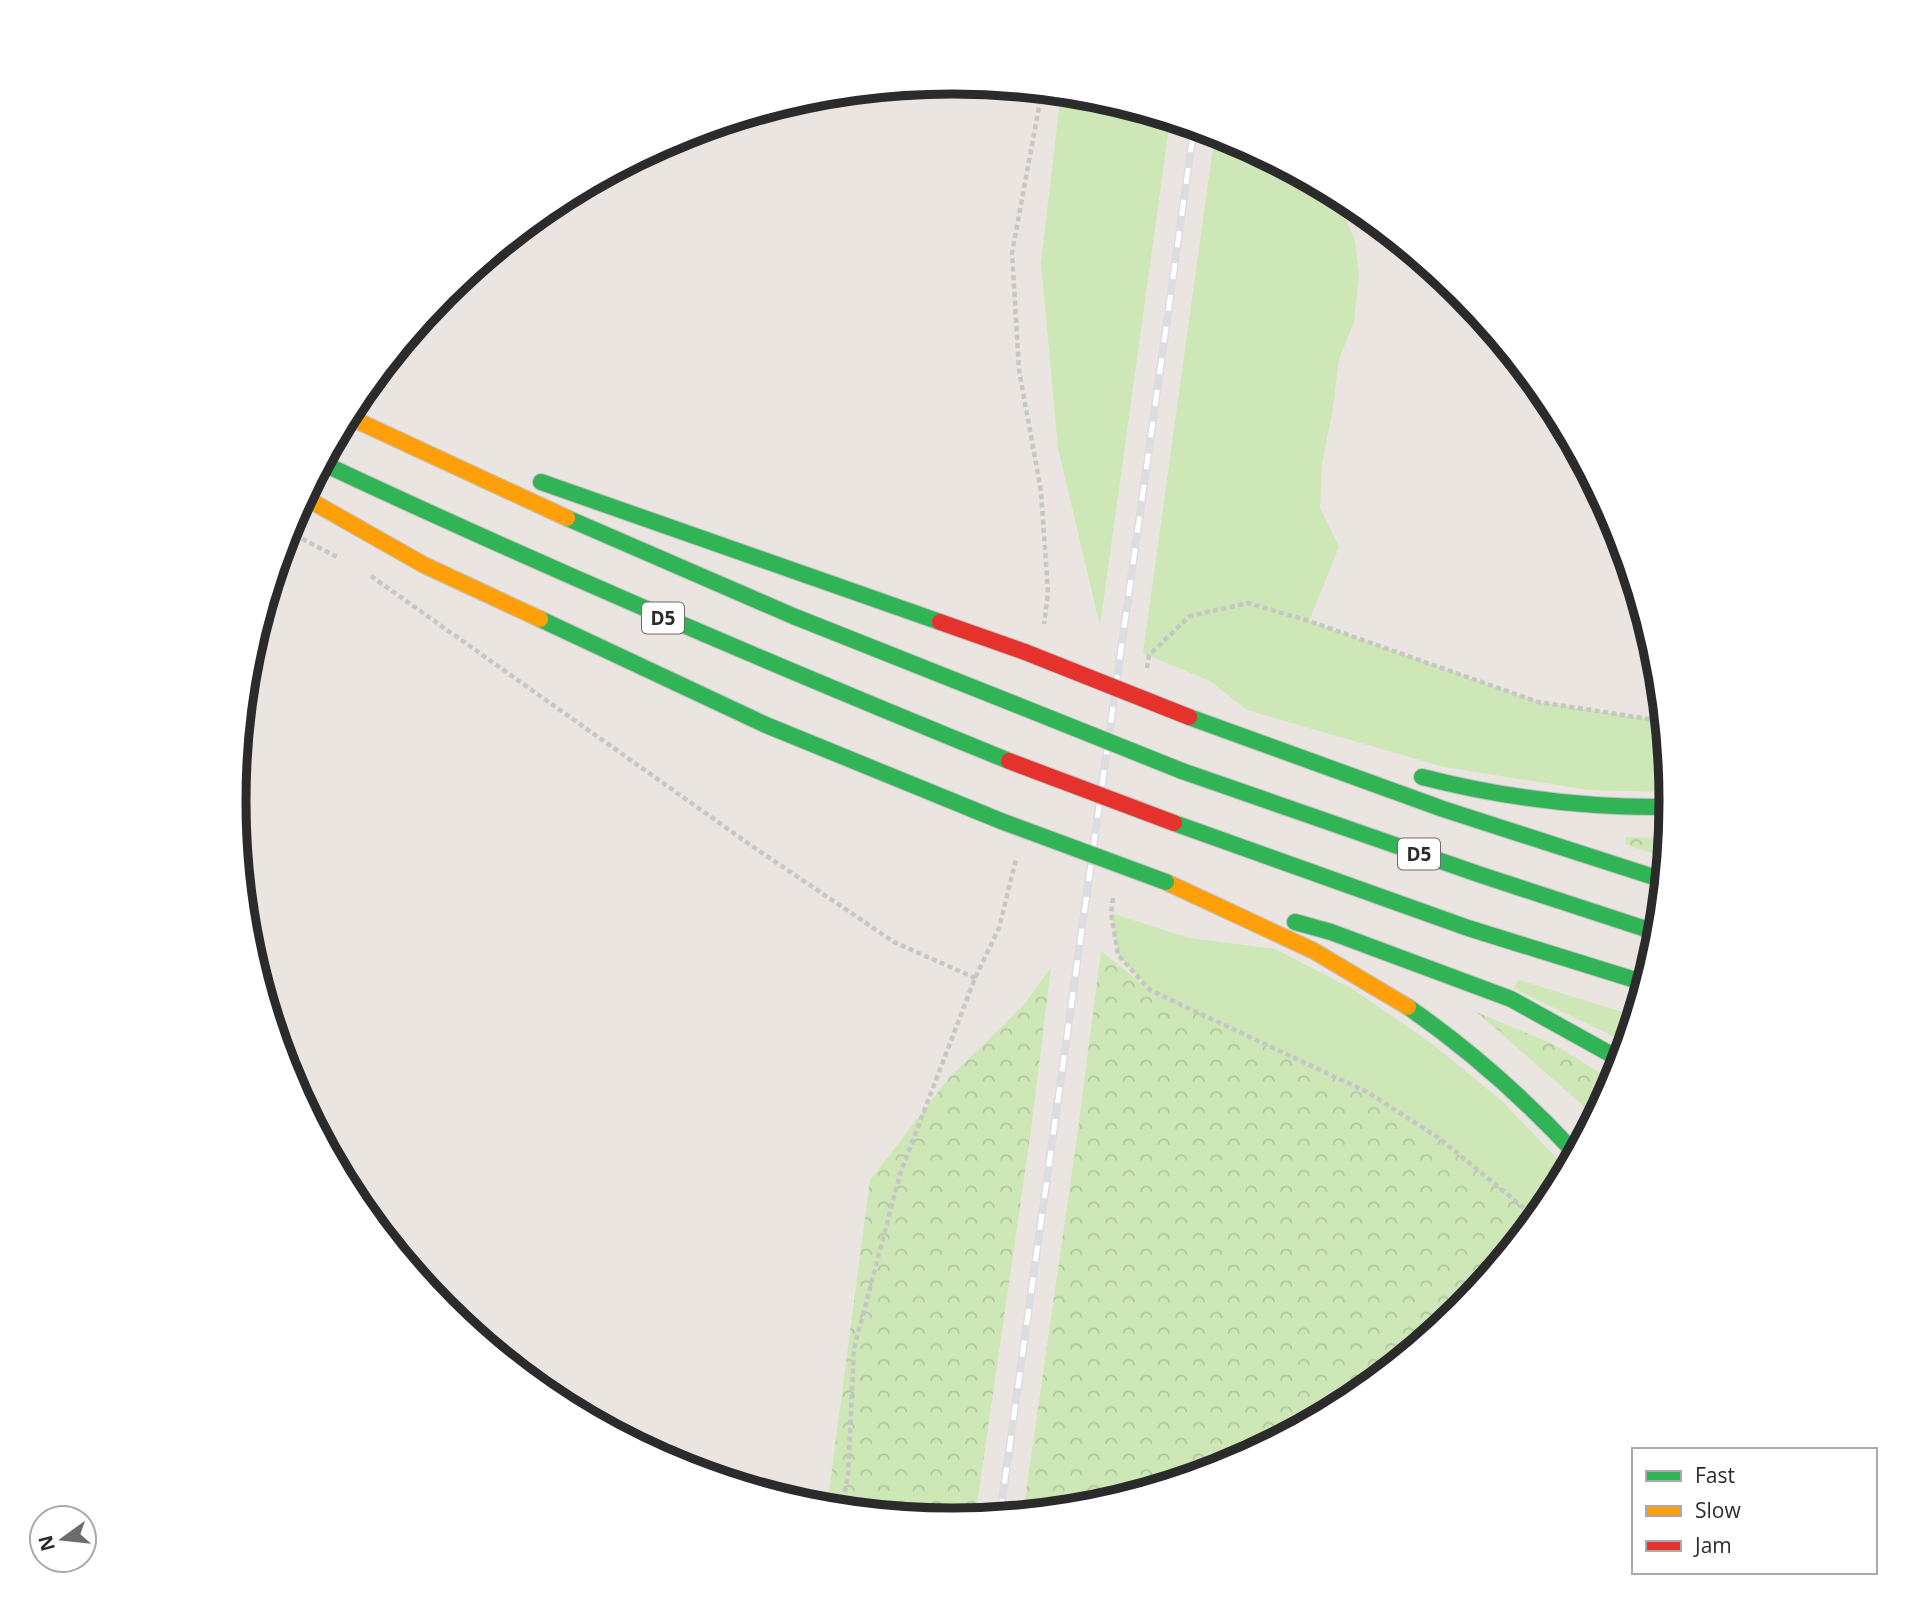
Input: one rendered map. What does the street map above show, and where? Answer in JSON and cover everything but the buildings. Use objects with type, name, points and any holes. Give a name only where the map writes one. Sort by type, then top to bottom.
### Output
[{"type":"highway","points":[[358,420],[492,466]]},
{"type":"highway","name":"D5","points":[[357,421],[620,542],[822,628],[1182,771],[1647,929]]},
{"type":"highway","name":"D5","points":[[331,467],[604,593],[1009,761],[1468,928],[1636,981]]},
{"type":"highway","points":[[531,479],[749,553],[1025,652],[1189,717],[1443,809],[1654,877]]},
{"type":"highway","points":[[313,502],[424,565],[766,725],[1001,821],[1166,882],[1331,932],[1511,999],[1611,1055]]},
{"type":"highway","points":[[1189,717],[1359,761]]},
{"type":"highway","points":[[1411,775],[1463,788],[1529,798],[1595,805],[1659,807]]},
{"type":"highway","points":[[1166,882],[1331,961],[1419,1014],[1499,1077],[1568,1146]]},
{"type":"path","points":[[1040,100],[1012,253],[1019,370],[1041,491],[1048,593],[1043,634]]},
{"type":"path","points":[[298,537],[343,560]]},
{"type":"path","points":[[365,572],[737,836],[894,943],[975,978]]},
{"type":"path","points":[[844,1498],[848,1475],[854,1349],[900,1174],[975,978],[999,929],[1017,853]]},
{"type":"green space","points":[[1060,103],[1090,108],[1169,129],[1100,626],[1058,448],[1041,263]]},
{"type":"green space","points":[[1213,144],[1265,167],[1343,213],[1355,241],[1359,275],[1354,322],[1339,359],[1322,463],[1320,508],[1339,547],[1309,621],[1538,702],[1654,720],[1659,792],[1588,790],[1444,767],[1247,710],[1210,681],[1143,653]]},
{"type":"green space","points":[[1626,837],[1657,838],[1656,855],[1625,844]]},
{"type":"green space","points":[[1111,913],[1189,938],[1275,949],[1351,988],[1431,1043],[1501,1100],[1560,1161],[1528,1211],[1439,1138],[1367,1092],[1150,990],[1118,955]]},
{"type":"green space","points":[[1101,951],[1150,990],[1367,1092],[1439,1138],[1528,1211],[1484,1267],[1418,1332],[1383,1362],[1306,1413],[1223,1454],[1180,1470],[1090,1494],[1024,1503]]},
{"type":"green space","points":[[1051,967],[1031,1130],[977,1507],[906,1506],[828,1496],[870,1180],[949,1078],[1024,1005]]},
{"type":"green space","points":[[1519,980],[1626,1013],[1618,1039],[1513,988]]},
{"type":"green space","points":[[1476,1012],[1553,1044],[1603,1075],[1594,1096],[1548,1056],[1496,1029]]},
{"type":"green space","points":[[1496,1029],[1548,1056],[1594,1096],[1587,1111]]},
{"type":"railway","points":[[1001,1506],[1193,137]]},
{"type":"traffic: fast","points":[[331,467],[664,616],[1009,761]]},
{"type":"traffic: fast","points":[[541,482],[940,622]]},
{"type":"traffic: fast","points":[[567,518],[793,616],[1017,705]]},
{"type":"traffic: fast","points":[[540,619],[766,725],[1001,821]]},
{"type":"traffic: fast","points":[[1017,705],[1182,771]]},
{"type":"traffic: fast","points":[[1189,717],[1443,809],[1654,877]]},
{"type":"traffic: fast","points":[[1182,771],[1647,929]]},
{"type":"traffic: fast","points":[[1422,777],[1484,791],[1545,800],[1608,806],[1659,807]]},
{"type":"traffic: fast","points":[[1001,821],[1166,882]]},
{"type":"traffic: fast","points":[[1174,823],[1468,928],[1636,980]]},
{"type":"traffic: fast","points":[[1295,922],[1331,932],[1511,999],[1611,1055]]},
{"type":"traffic: fast","points":[[1408,1007],[1496,1076],[1568,1146]]},
{"type":"traffic: slow","points":[[357,421],[567,518]]},
{"type":"traffic: slow","points":[[313,502],[424,565],[540,619]]},
{"type":"traffic: slow","points":[[1166,882],[1314,951],[1408,1007]]},
{"type":"traffic: jam","points":[[940,622],[1025,652]]},
{"type":"traffic: jam","points":[[1025,652],[1189,717]]},
{"type":"traffic: jam","points":[[1009,761],[1174,823]]}]
